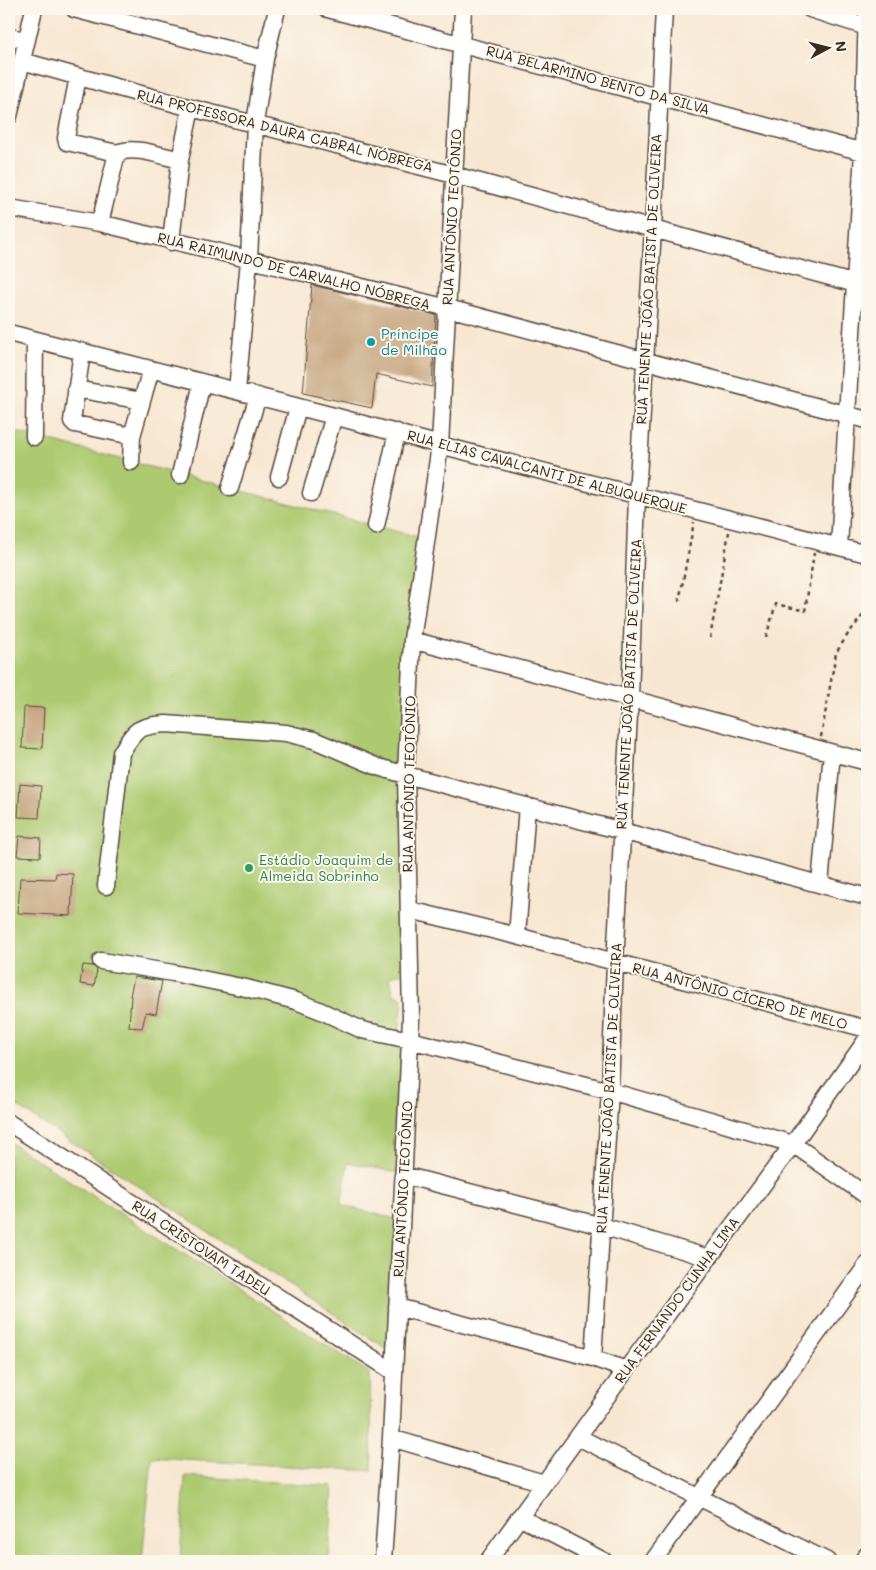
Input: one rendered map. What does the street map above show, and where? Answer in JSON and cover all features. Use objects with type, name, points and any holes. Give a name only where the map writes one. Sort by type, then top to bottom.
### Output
[{"type":"street","points":[[9,116],[34,9]]},
{"type":"street","points":[[74,9],[265,59]]},
{"type":"street","points":[[237,391],[249,260],[255,124],[265,59],[277,9]]},
{"type":"street","name":"RUA BELARMINO BENTO DA SILVA","points":[[328,9],[865,153]]},
{"type":"street","name":"RUA ANTÔNIO TEOTÔNIO","points":[[383,1553],[391,1438],[410,1040],[410,910],[407,868],[406,775],[412,640],[440,445],[463,9]]},
{"type":"street","name":"RUA TENENTE JOÃO BATISTA DE OLIVEIRA","points":[[593,1358],[610,1092],[638,496],[664,9]]},
{"type":"street","points":[[810,9],[867,26]]},
{"type":"street","points":[[838,547],[847,414],[861,285],[867,9]]},
{"type":"street","points":[[9,37],[27,40]]},
{"type":"street","name":"RUA PROFESSORA DAURA CABRAL NÓBREGA","points":[[22,61],[191,108],[454,175],[861,285]]},
{"type":"street","points":[[78,77],[66,140],[75,145],[117,154]]},
{"type":"street","points":[[171,242],[180,160],[191,108]]},
{"type":"street","points":[[100,223],[117,154],[123,150],[138,151],[180,160]]},
{"type":"street","name":"RUA RAIMUNDO DE CARVALHO NÓBREGA","points":[[9,208],[100,223],[171,242],[448,308],[867,420]]},
{"type":"street","name":"RUA ELIAS CAVALCANTI DE ALBUQUERQUE","points":[[9,334],[258,396],[440,445],[867,554]]},
{"type":"street","points":[[34,437],[35,340]]},
{"type":"street","points":[[82,352],[73,423],[132,436]]},
{"type":"street","points":[[131,462],[132,436],[151,369]]},
{"type":"street","points":[[180,475],[202,383]]},
{"type":"street","points":[[76,389],[142,402]]},
{"type":"street","points":[[230,488],[258,396]]},
{"type":"street","points":[[279,476],[298,407]]},
{"type":"street","points":[[311,494],[334,416]]},
{"type":"street","name":"RUA ELIAS CAVALCANTI DE ALBUQUERQUE","points":[[376,526],[397,432]]},
{"type":"street","points":[[412,640],[867,762]]},
{"type":"street","points":[[106,886],[121,753],[131,735],[147,725],[166,724],[286,733],[314,740],[362,761],[406,775],[622,830],[867,897]]},
{"type":"street","points":[[820,884],[826,751]]},
{"type":"street","points":[[517,936],[527,806]]},
{"type":"street","name":"RUA ANTÔNIO CÍCERO DE MELO","points":[[410,910],[517,936],[867,1030]]},
{"type":"street","points":[[102,961],[246,988],[311,1007],[362,1030],[410,1040],[610,1092],[793,1144],[867,1196]]},
{"type":"street","name":"RUA FERNANDO CUNHA LIMA","points":[[488,1561],[793,1144],[867,1039]]},
{"type":"street","name":"RUA CRISTOVAM TADEU","points":[[9,1123],[394,1372]]},
{"type":"street","points":[[403,1175],[602,1226],[708,1258]]},
{"type":"street","points":[[653,1561],[867,1265]]},
{"type":"street","points":[[397,1306],[593,1358],[626,1370]]},
{"type":"street","points":[[578,1437],[827,1561]]},
{"type":"street","points":[[391,1438],[544,1483]]},
{"type":"street","points":[[519,1517],[604,1561]]},
{"type":"street","points":[[376,1561],[383,1553]]},
{"type":"street","points":[[862,1561],[867,1555]]},
{"type":"path","name":"RUA ELIAS CAVALCANTI DE ALBUQUERQUE","points":[[679,602],[696,511]]},
{"type":"path","points":[[710,638],[731,520]]},
{"type":"path","points":[[766,637],[776,604],[805,611],[816,542]]},
{"type":"path","points":[[826,751],[836,653],[867,610]]},
{"type":"green space","points":[[13,431],[418,537],[403,736],[408,972],[390,976],[393,994],[403,998],[398,1043],[406,1050],[398,1173],[348,1162],[341,1205],[396,1219],[390,1351],[9,1101],[9,525]]},
{"type":"green space","points":[[9,1142],[370,1373],[372,1471],[152,1458],[142,1561],[13,1561],[9,1559]]},
{"type":"green space","points":[[185,1476],[333,1486],[329,1561],[180,1561]]},
{"type":"building","name":"Príncipe de Milhão","points":[[312,285],[436,315],[432,387],[376,374],[372,408],[303,393]]},
{"type":"building","points":[[24,707],[44,708],[42,749],[22,748]]},
{"type":"building","points":[[20,784],[41,786],[39,818],[18,817]]},
{"type":"building","points":[[19,836],[41,838],[40,857],[17,856]]},
{"type":"building","points":[[56,873],[73,874],[71,916],[18,913],[20,878],[55,879]]},
{"type":"building","points":[[83,965],[93,966],[97,970],[94,986],[80,984]]},
{"type":"building","points":[[134,977],[162,981],[156,1014],[146,1012],[142,1028],[129,1027],[130,996]]},
{"type":"place","name":"Príncipe de Milhão","points":[[371,342]]},
{"type":"place","name":"Estádio Joaquim de Almeida Sobrinho","points":[[249,868]]}]
